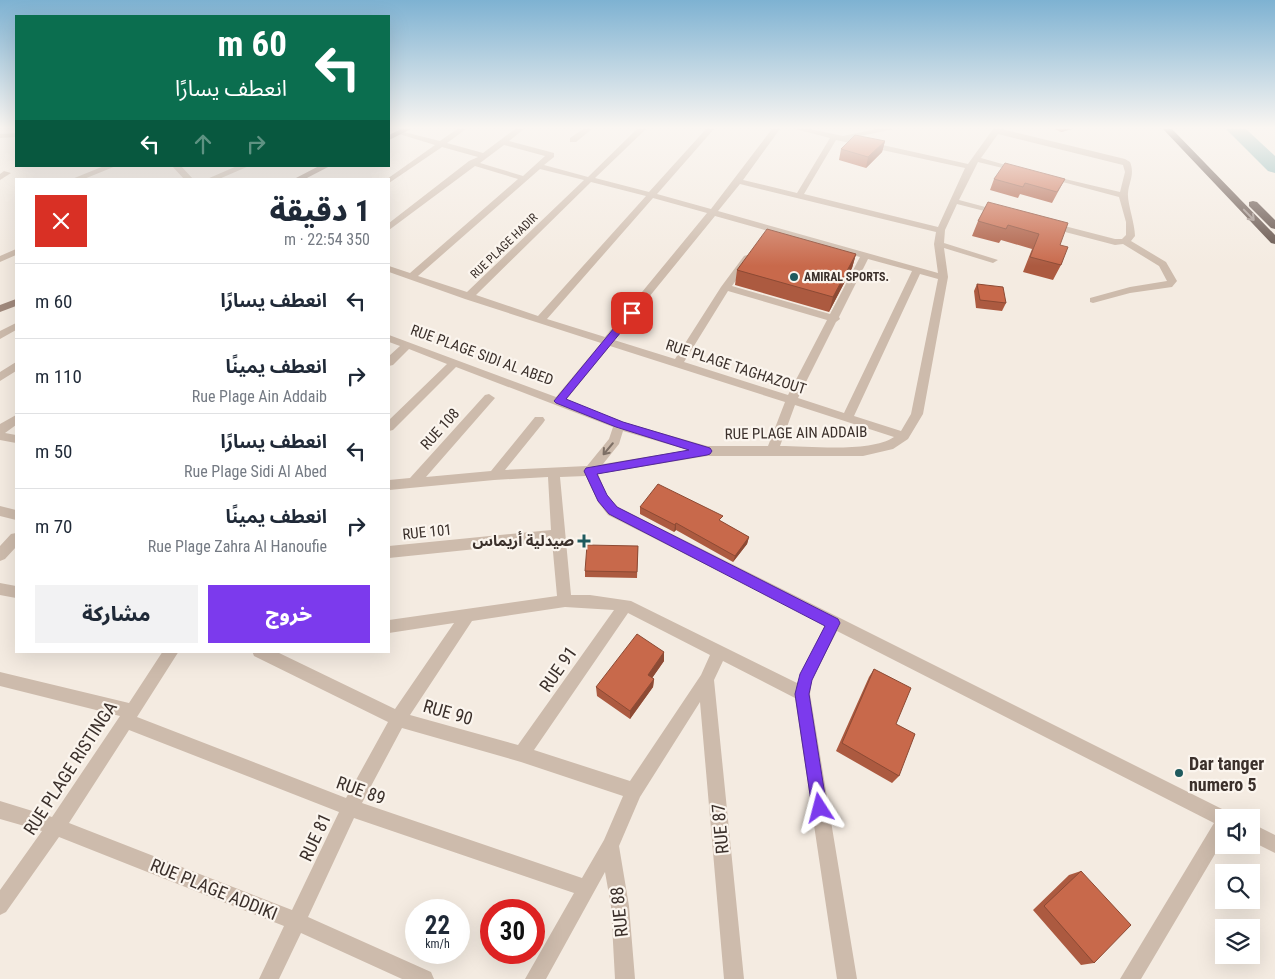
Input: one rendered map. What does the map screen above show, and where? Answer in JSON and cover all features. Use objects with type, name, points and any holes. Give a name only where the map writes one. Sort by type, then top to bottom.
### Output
[{"type":"highway","points":[[1211,175],[1275,241]]},
{"type":"highway","points":[[1225,175],[1275,226]]},
{"type":"street","points":[[390,226],[457,175]]},
{"type":"street","points":[[511,175],[522,178]]},
{"type":"street","points":[[411,277],[526,175]]},
{"type":"street","points":[[571,175],[713,213],[765,233],[865,256],[943,277]]},
{"type":"street","name":"RUE PLAGE HADIR","points":[[468,297],[596,175]]},
{"type":"street","points":[[540,320],[670,175]]},
{"type":"street","points":[[559,401],[743,175]]},
{"type":"street","points":[[799,196],[813,175]]},
{"type":"street","points":[[904,436],[917,414],[943,277],[939,244],[941,230],[967,175]]},
{"type":"street","points":[[1037,175],[1123,195]]},
{"type":"street","points":[[1120,241],[1131,236],[1123,195],[1128,175]]},
{"type":"street","points":[[738,181],[941,230]]},
{"type":"street","points":[[955,201],[1011,215]]},
{"type":"street","points":[[1040,222],[1120,241],[1163,264],[1172,281],[1169,285],[1130,290],[1093,300]]},
{"type":"street","points":[[939,244],[993,260]]},
{"type":"street","points":[[677,364],[726,287],[752,251]]},
{"type":"street","points":[[0,259],[15,252]]},
{"type":"street","points":[[773,450],[791,400],[835,319],[865,256]]},
{"type":"street","name":"RUE PLAGE TAGHAZOUT","points":[[390,269],[468,297],[904,436]]},
{"type":"street","points":[[847,419],[917,270]]},
{"type":"street","points":[[726,287],[835,319]]},
{"type":"street","points":[[0,310],[15,302]]},
{"type":"street","points":[[0,336],[15,327]]},
{"type":"street","name":"RUE PLAGE SIDI AL ABED","points":[[390,338],[620,425],[707,451]]},
{"type":"street","points":[[390,361],[407,345]]},
{"type":"street","points":[[390,426],[455,362]]},
{"type":"street","points":[[0,377],[15,367]]},
{"type":"street","name":"RUE 108","points":[[414,482],[490,398]]},
{"type":"street","points":[[0,430],[15,420]]},
{"type":"street","points":[[494,475],[539,420]]},
{"type":"street","points":[[620,425],[615,441],[590,471],[602,498],[613,511],[1215,814]]},
{"type":"street","points":[[0,436],[15,440]]},
{"type":"street","name":"RUE PLAGE AIN ADDAIB","points":[[390,485],[494,475],[590,471],[707,451],[863,451],[889,446],[904,436]]},
{"type":"street","points":[[554,472],[565,600]]},
{"type":"street","points":[[0,511],[15,515]]},
{"type":"street","name":"RUE 101","points":[[390,552],[558,535]]},
{"type":"street","points":[[0,556],[15,539]]},
{"type":"street","points":[[0,589],[15,592]]},
{"type":"street","points":[[390,626],[468,616],[565,600],[590,600],[626,605],[802,694]]},
{"type":"street","name":"RUE 91","points":[[521,754],[626,605]]},
{"type":"street","name":"RUE 81","points":[[269,979],[298,922],[350,808],[398,719],[468,616]]},
{"type":"street","points":[[833,623],[805,679],[802,694],[846,979]]},
{"type":"street","name":"RUE PLAGE RISTINGA","points":[[0,906],[56,827],[171,653]]},
{"type":"street","name":"RUE 90","points":[[263,653],[398,719],[521,754],[634,791]]},
{"type":"street","points":[[535,979],[610,846],[634,791],[706,680],[719,653]]},
{"type":"street","name":"RUE 89","points":[[0,679],[129,716],[350,808],[586,888]]},
{"type":"street","name":"RUE 87","points":[[706,680],[734,979]]},
{"type":"street","name":"RUE PLAGE ADDIKI","points":[[0,810],[56,827],[298,922],[424,979]]},
{"type":"street","points":[[1260,836],[1275,844]]},
{"type":"street","points":[[1130,979],[1215,837]]},
{"type":"street","name":"RUE 88","points":[[610,846],[620,906],[625,979]]},
{"type":"building","points":[[997,175],[1049,175],[1065,179],[1057,192],[1025,183],[1023,187],[994,179]]},
{"type":"building","points":[[988,202],[1068,223],[1060,245],[1068,247],[1061,265],[1030,257],[1039,234],[1008,225],[1006,229],[978,221]]},
{"type":"building","name":"AMIRAL SPORTS.","points":[[767,229],[856,254],[833,297],[737,270]]},
{"type":"building","points":[[977,284],[1003,287],[1006,303],[980,300]]},
{"type":"building","points":[[658,484],[723,516],[719,520],[749,537],[735,556],[676,523],[675,525],[640,507]]},
{"type":"building","points":[[587,545],[638,546],[637,572],[585,571]]},
{"type":"building","points":[[637,634],[664,652],[648,675],[654,679],[630,711],[596,687]]},
{"type":"building","points":[[874,669],[911,688],[896,724],[915,734],[899,776],[842,743]]},
{"type":"building","points":[[1081,871],[1131,925],[1094,963],[1044,906]]},
{"type":"place","name":"AMIRAL SPORTS.","points":[[794,277]]},
{"type":"place","name":"صيدلية أريماس","points":[[584,541]]},
{"type":"place","name":"Dar tanger numero 5","points":[[1179,773]]},
{"type":"route","points":[[632,313],[559,401],[620,425],[707,451],[590,471],[602,498],[613,511],[833,623],[805,679],[802,694],[820,808]]}]
